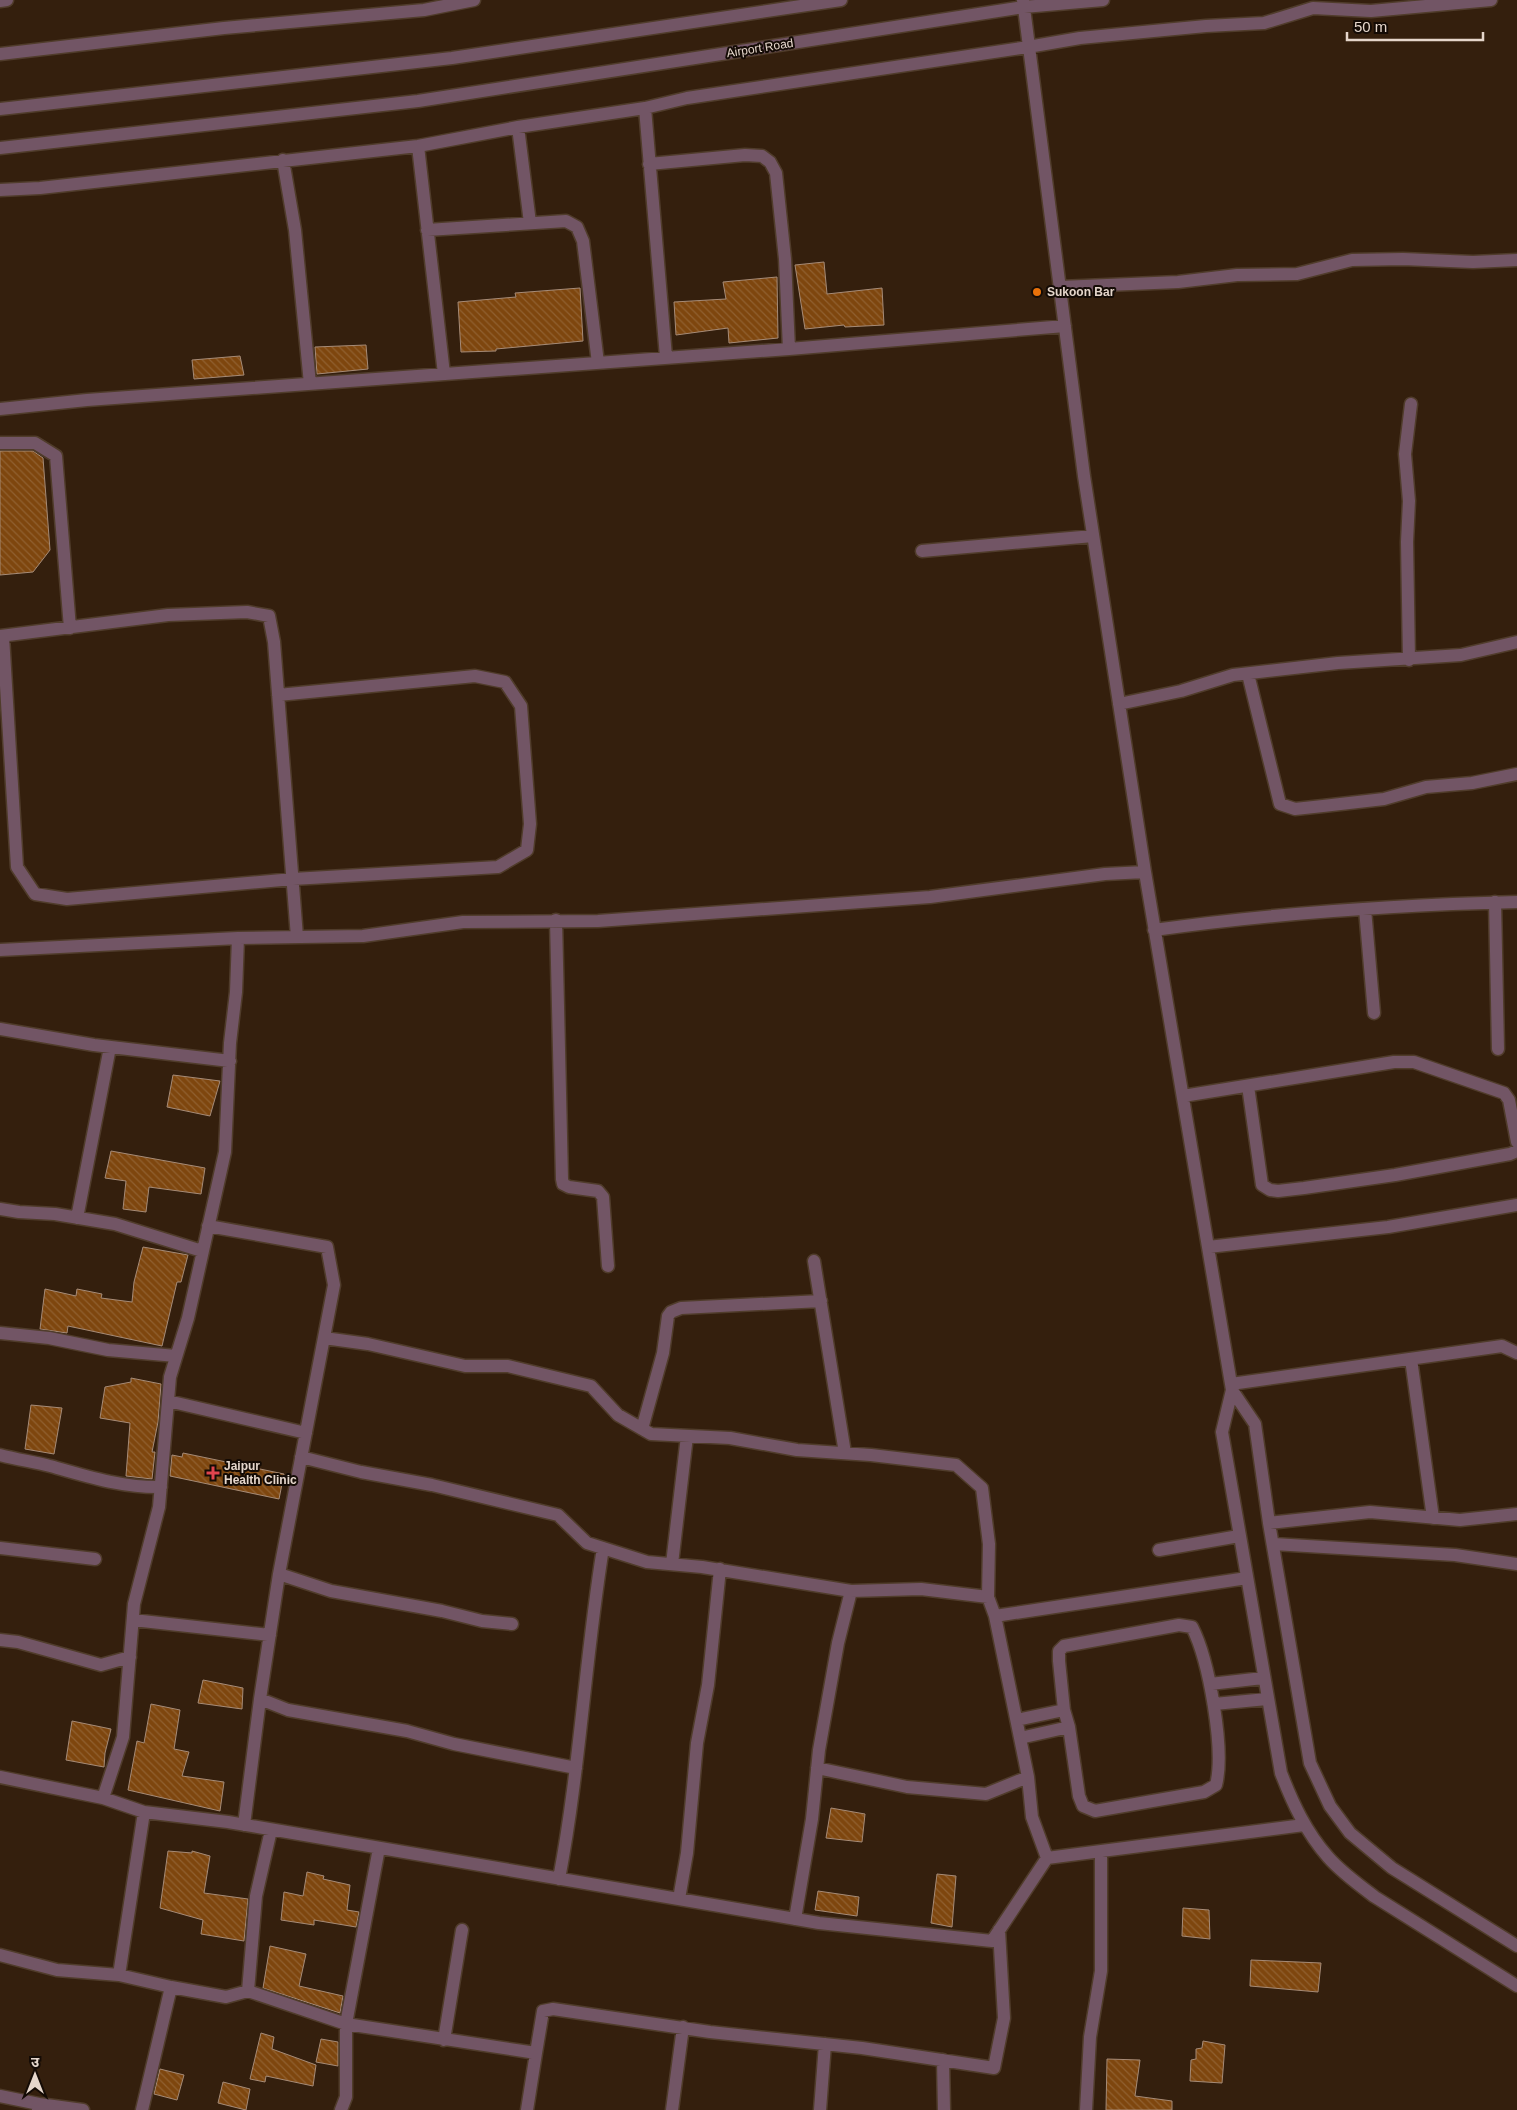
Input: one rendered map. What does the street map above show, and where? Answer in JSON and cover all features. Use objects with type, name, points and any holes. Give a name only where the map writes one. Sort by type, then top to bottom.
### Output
[{"type":"street","points":[[0,1],[7,0]]},
{"type":"street","points":[[0,54],[224,28],[424,10],[474,0]]},
{"type":"street","points":[[0,109],[452,58],[841,0]]},
{"type":"street","name":"Airport Road","points":[[0,148],[418,101],[1024,4],[1103,0]]},
{"type":"street","points":[[0,190],[40,188],[418,146],[518,127],[645,108],[687,98],[1080,38],[1206,26],[1264,23],[1313,8],[1371,11],[1491,0]]},
{"type":"street","points":[[1024,4],[1028,47],[1093,536],[1154,930],[1232,1387],[1255,1424],[1269,1523],[1310,1763],[1330,1806],[1350,1832],[1392,1868],[1517,1946]]},
{"type":"street","points":[[645,108],[666,358]]},
{"type":"street","points":[[518,127],[530,223]]},
{"type":"street","points":[[418,146],[444,374]]},
{"type":"street","points":[[650,164],[745,155],[762,156],[770,162],[776,173],[785,259],[789,349]]},
{"type":"street","points":[[283,160],[295,230],[310,384]]},
{"type":"street","points":[[427,230],[566,221],[577,227],[583,241],[598,363]]},
{"type":"street","points":[[1060,287],[1169,282],[1237,275],[1297,274],[1352,260],[1403,259],[1473,262],[1517,260]]},
{"type":"street","points":[[0,408],[789,349],[1065,326]]},
{"type":"street","points":[[1409,660],[1407,542],[1409,501],[1405,454],[1411,404]]},
{"type":"street","points":[[0,443],[35,443],[56,456],[70,628]]},
{"type":"street","points":[[922,550],[1093,536]]},
{"type":"street","points":[[278,695],[475,676],[505,682],[521,706],[530,824],[527,850],[498,867],[293,879],[68,899],[35,894],[17,867],[2,636],[168,615],[247,612],[269,616],[274,642],[278,695],[293,879],[297,937]]},
{"type":"street","points":[[1119,704],[1181,691],[1233,675],[1338,663],[1409,660],[1461,655],[1517,642]]},
{"type":"street","points":[[1248,674],[1280,804],[1295,808],[1384,799],[1426,787],[1472,783],[1517,774]]},
{"type":"street","points":[[0,950],[238,938],[363,936],[463,922],[598,921],[930,897],[1106,874],[1145,872]]},
{"type":"street","points":[[1494,902],[1498,1048]]},
{"type":"street","points":[[1154,930],[1243,918],[1364,909],[1517,902]]},
{"type":"street","points":[[1364,909],[1374,1013]]},
{"type":"street","points":[[556,920],[562,1179],[563,1184],[569,1188],[598,1191],[601,1193],[608,1266]]},
{"type":"street","points":[[103,1798],[123,1737],[134,1604],[159,1507],[170,1377],[188,1318],[224,1152],[236,992],[238,938]]},
{"type":"street","points":[[0,1029],[110,1047],[230,1061]]},
{"type":"street","points":[[77,1218],[110,1047]]},
{"type":"street","points":[[1183,1096],[1394,1062],[1414,1062],[1504,1093],[1509,1100],[1517,1142]]},
{"type":"street","points":[[1248,1086],[1262,1185],[1270,1190],[1304,1188],[1395,1175],[1510,1154],[1517,1151]]},
{"type":"street","points":[[1208,1247],[1388,1227],[1517,1205]]},
{"type":"street","points":[[0,1209],[115,1224],[202,1251]]},
{"type":"street","points":[[208,1226],[327,1247],[334,1285],[279,1574],[260,1699],[244,1825]]},
{"type":"street","points":[[814,1261],[845,1453]]},
{"type":"street","points":[[642,1429],[663,1353],[670,1312],[680,1308],[821,1301]]},
{"type":"street","points":[[0,1333],[49,1338],[108,1350],[176,1356]]},
{"type":"street","points":[[324,1338],[368,1344],[465,1366],[508,1366],[591,1386],[618,1415],[651,1434],[730,1438],[797,1450],[845,1453],[956,1465],[982,1488],[989,1544],[988,1597],[995,1616],[1017,1720],[1028,1778],[1032,1817],[1047,1858]]},
{"type":"street","points":[[1232,1387],[1502,1346],[1517,1353]]},
{"type":"street","points":[[1411,1359],[1433,1518]]},
{"type":"street","points":[[1232,1387],[1222,1432],[1238,1536],[1281,1773],[1304,1825],[1328,1858],[1375,1897],[1517,1986]]},
{"type":"street","points":[[168,1401],[306,1433]]},
{"type":"street","points":[[672,1564],[687,1436]]},
{"type":"street","points":[[0,1455],[104,1481],[142,1488],[161,1487]]},
{"type":"street","points":[[301,1457],[361,1472],[459,1491],[558,1515],[587,1543],[647,1562],[720,1569],[851,1591],[921,1589],[988,1597]]},
{"type":"street","points":[[1269,1523],[1370,1512],[1460,1520],[1517,1514]]},
{"type":"street","points":[[1159,1550],[1238,1536]]},
{"type":"street","points":[[1274,1544],[1455,1555],[1517,1564]]},
{"type":"street","points":[[0,1548],[95,1559]]},
{"type":"street","points":[[559,1879],[570,1820],[594,1602],[603,1548]]},
{"type":"street","points":[[679,1899],[687,1853],[697,1743],[708,1685],[720,1569]]},
{"type":"street","points":[[279,1574],[331,1591],[442,1611],[482,1621],[512,1624]]},
{"type":"street","points":[[995,1616],[1247,1578]]},
{"type":"street","points":[[795,1919],[812,1819],[817,1768],[838,1643],[851,1591]]},
{"type":"street","points":[[133,1620],[270,1635]]},
{"type":"street","points":[[1179,1625],[1192,1627],[1198,1639],[1210,1684],[1214,1704],[1219,1773],[1216,1785],[1204,1792],[1095,1811],[1083,1806],[1079,1796],[1069,1727],[1064,1710],[1058,1661],[1059,1651],[1064,1646],[1179,1625]]},
{"type":"street","points":[[0,1640],[18,1642],[101,1665],[130,1657]]},
{"type":"street","points":[[1210,1684],[1263,1678]]},
{"type":"street","points":[[260,1699],[288,1710],[407,1731],[454,1744],[576,1768]]},
{"type":"street","points":[[1214,1704],[1267,1699]]},
{"type":"street","points":[[1017,1720],[1064,1710]]},
{"type":"street","points":[[1020,1738],[1069,1727]]},
{"type":"street","points":[[817,1768],[907,1786],[986,1794],[1028,1778]]},
{"type":"street","points":[[0,1777],[103,1798],[144,1812],[244,1825],[795,1919],[992,1941],[1047,1858],[1304,1825]]},
{"type":"street","points":[[119,1975],[144,1812]]},
{"type":"street","points":[[248,1991],[256,1896],[271,1830]]},
{"type":"street","points":[[341,2110],[346,2098],[346,2024],[379,1848]]},
{"type":"street","points":[[1086,2110],[1090,2037],[1101,1971],[1101,1852]]},
{"type":"street","points":[[444,2040],[462,1930]]},
{"type":"street","points":[[527,2110],[543,2012],[546,2010],[710,2032],[862,2048],[994,2068],[1004,2018],[999,1930]]},
{"type":"street","points":[[0,1955],[57,1970],[119,1975],[226,1997],[248,1991],[346,2024],[536,2053]]},
{"type":"street","points":[[142,2110],[171,1987]]},
{"type":"street","points":[[672,2110],[684,2027]]},
{"type":"street","points":[[820,2110],[825,2044]]},
{"type":"street","points":[[943,2060],[944,2110]]},
{"type":"street","points":[[0,2096],[39,2107],[83,2110]]},
{"type":"building","points":[[824,262],[827,294],[882,288],[884,325],[845,327],[844,325],[805,329],[795,265]]},
{"type":"building","points":[[777,277],[778,338],[729,343],[728,328],[676,335],[674,302],[726,299],[723,282]]},
{"type":"building","points":[[580,288],[583,341],[496,349],[496,351],[461,352],[458,302],[516,297],[515,293]]},
{"type":"building","points":[[366,345],[368,369],[317,374],[315,347]]},
{"type":"building","points":[[240,356],[244,375],[194,379],[192,360]]},
{"type":"building","points":[[0,451],[33,451],[43,458],[50,550],[33,572],[0,575]]},
{"type":"building","points":[[173,1075],[220,1081],[210,1116],[167,1107]]},
{"type":"building","points":[[111,1151],[205,1168],[201,1194],[149,1187],[146,1212],[123,1209],[126,1181],[105,1178]]},
{"type":"building","points":[[143,1247],[188,1255],[181,1282],[177,1282],[162,1346],[68,1326],[67,1333],[40,1329],[45,1289],[76,1296],[77,1289],[102,1294],[101,1298],[132,1302],[134,1282]]},
{"type":"building","points":[[131,1378],[161,1384],[158,1422],[152,1452],[155,1452],[152,1479],[126,1476],[130,1423],[100,1418],[105,1387],[131,1382]]},
{"type":"building","points":[[31,1405],[62,1408],[54,1454],[25,1449]]},
{"type":"building","points":[[183,1453],[284,1474],[279,1499],[170,1476],[172,1455],[182,1457]]},
{"type":"building","points":[[203,1680],[243,1688],[242,1709],[198,1703]]},
{"type":"building","points":[[151,1704],[180,1710],[174,1749],[189,1752],[182,1776],[224,1782],[220,1811],[128,1790],[137,1741],[144,1743]]},
{"type":"building","points":[[72,1721],[111,1729],[105,1753],[104,1767],[66,1760]]},
{"type":"building","points":[[831,1808],[865,1814],[862,1842],[826,1838]]},
{"type":"building","points":[[168,1851],[192,1853],[192,1851],[210,1856],[204,1893],[248,1899],[244,1941],[201,1934],[203,1920],[160,1908]]},
{"type":"building","points":[[307,1872],[324,1876],[323,1879],[350,1885],[347,1910],[359,1912],[356,1927],[314,1920],[314,1925],[281,1920],[284,1892],[303,1896]]},
{"type":"building","points":[[937,1874],[956,1876],[952,1927],[931,1923]]},
{"type":"building","points":[[818,1891],[859,1897],[857,1916],[815,1910]]},
{"type":"building","points":[[1183,1908],[1209,1910],[1210,1939],[1182,1936]]},
{"type":"building","points":[[270,1946],[306,1954],[299,1986],[343,1996],[340,2013],[263,1988]]},
{"type":"building","points":[[1251,1960],[1321,1963],[1318,1992],[1250,1986]]},
{"type":"building","points":[[261,2033],[274,2037],[272,2049],[316,2065],[313,2086],[266,2076],[265,2082],[250,2079]]},
{"type":"building","points":[[321,2039],[338,2042],[338,2066],[316,2062]]},
{"type":"building","points":[[1203,2041],[1225,2045],[1222,2083],[1190,2081],[1191,2060],[1196,2059],[1196,2049],[1202,2048]]},
{"type":"building","points":[[1107,2059],[1140,2060],[1135,2096],[1172,2101],[1172,2110],[1106,2110]]},
{"type":"building","points":[[160,2069],[184,2075],[177,2100],[154,2094]]},
{"type":"building","points":[[223,2082],[250,2089],[246,2110],[218,2103]]},
{"type":"place","name":"Sukoon Bar","points":[[1037,292]]},
{"type":"place","name":"Jaipur Health Clinic","points":[[213,1473]]}]
